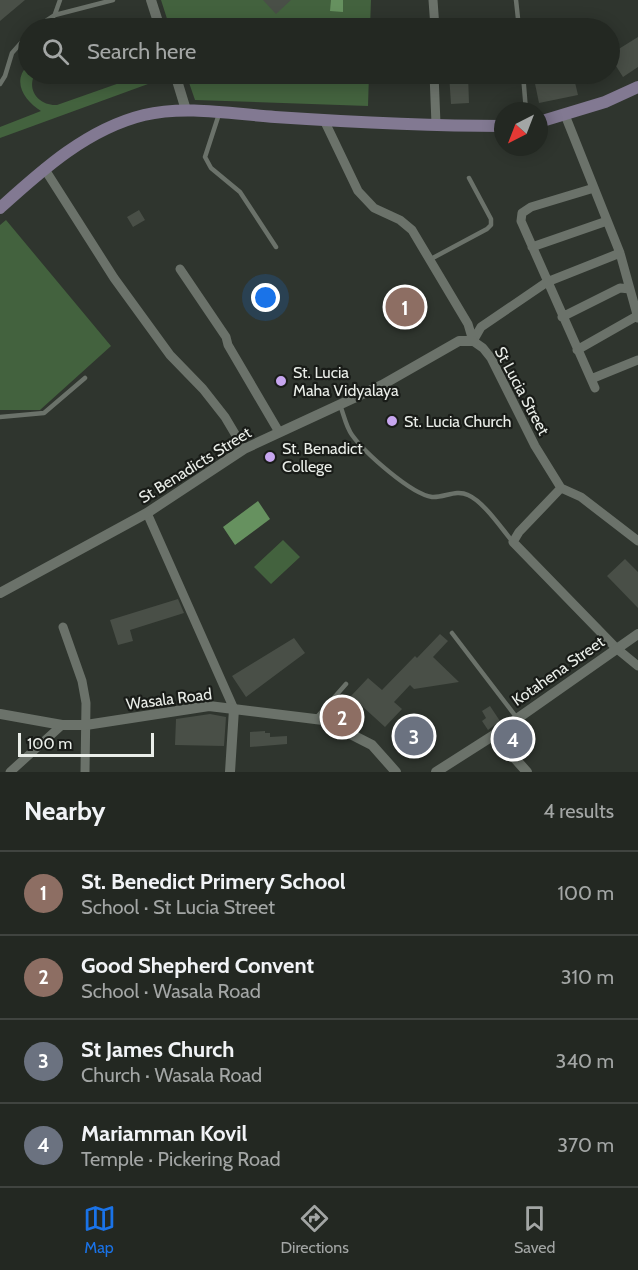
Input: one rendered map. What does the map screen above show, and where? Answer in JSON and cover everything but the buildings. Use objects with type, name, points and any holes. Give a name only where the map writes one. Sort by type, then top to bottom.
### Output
[{"type":"main road","points":[[548,120],[605,102],[638,87]]},
{"type":"main road","points":[[1,205],[44,168],[98,132],[144,115],[186,110],[324,120],[494,126]]},
{"type":"street","points":[[151,0],[157,18]]},
{"type":"street","points":[[432,0],[434,18]]},
{"type":"street","points":[[178,84],[186,110]]},
{"type":"street","points":[[434,84],[436,124]]},
{"type":"street","points":[[565,115],[620,253],[638,317],[577,350]]},
{"type":"street","name":"St Lucia Street","points":[[324,120],[358,191],[374,208],[400,220],[412,230],[468,324],[473,342],[483,348],[491,358],[535,446],[561,488]]},
{"type":"street","points":[[44,168],[114,278],[170,355],[203,388],[225,417],[244,449]]},
{"type":"street","points":[[594,188],[531,207],[522,213],[521,221],[593,383],[638,360]]},
{"type":"street","points":[[532,247],[607,221]]},
{"type":"street","points":[[473,342],[481,327],[547,282],[620,253]]},
{"type":"street","points":[[180,269],[226,337],[231,351],[279,432]]},
{"type":"street","points":[[562,317],[620,288],[630,289]]},
{"type":"street","name":"St Benadicts Street","points":[[0,593],[147,513],[244,449],[382,385],[459,341],[473,342]]},
{"type":"street","points":[[638,541],[581,497],[561,488],[519,532],[513,542],[616,648],[638,666]]},
{"type":"street","points":[[147,513],[234,709],[230,772]]},
{"type":"street","points":[[63,627],[82,681],[86,703],[85,772]]},
{"type":"street","name":"Kotahena Street","points":[[436,772],[494,735],[638,634]]},
{"type":"street","name":"Wasala Road","points":[[0,714],[62,725],[86,725],[209,706],[323,720],[372,745],[396,772]]},
{"type":"street","points":[[10,772],[62,725]]},
{"type":"street","points":[[494,735],[527,772]]},
{"type":"lane","points":[[55,15],[60,0]]},
{"type":"lane","points":[[50,18],[113,0]]},
{"type":"lane","points":[[516,0],[518,18]]},
{"type":"lane","points":[[0,84],[5,76],[12,52],[18,46]]},
{"type":"lane","points":[[524,84],[525,102]]},
{"type":"lane","points":[[219,114],[205,157],[208,164],[240,192],[276,248]]},
{"type":"lane","points":[[429,260],[487,229],[490,225],[491,219],[469,178]]},
{"type":"lane","points":[[0,417],[44,413],[85,378]]},
{"type":"lane","points":[[340,405],[351,435],[386,469],[418,493],[430,497],[460,492],[469,495],[513,542]]},
{"type":"lane","points":[[452,633],[517,718]]},
{"type":"lane","points":[[315,719],[346,684]]},
{"type":"shaded area","points":[[161,0],[371,0],[370,18],[167,18]]},
{"type":"shaded area","points":[[331,0],[343,0],[343,12],[330,11]]},
{"type":"shaded area","points":[[20,84],[32,84],[33,91],[40,100],[57,105],[117,84],[148,84],[0,138],[0,127],[41,111],[25,97]]},
{"type":"shaded area","points":[[189,84],[369,84],[368,106],[195,100]]},
{"type":"shaded area","points":[[6,220],[111,346],[40,410],[0,410],[0,225]]},
{"type":"shaded area","points":[[258,501],[270,519],[235,545],[223,527]]},
{"type":"shaded area","points":[[283,540],[300,557],[271,584],[254,567]]},
{"type":"place","name":"St. Benedict Primery School","points":[[405,307]]},
{"type":"place","name":"St. Lucia Maha Vidyalaya","points":[[281,381]]},
{"type":"place","name":"St. Lucia Church","points":[[392,421]]},
{"type":"place","name":"St. Benadict College","points":[[270,457]]},
{"type":"place","name":"Good Shepherd Convent","points":[[342,717]]},
{"type":"place","name":"St James Church","points":[[414,736]]},
{"type":"place","name":"Mariamman Kovil","points":[[513,739]]}]
